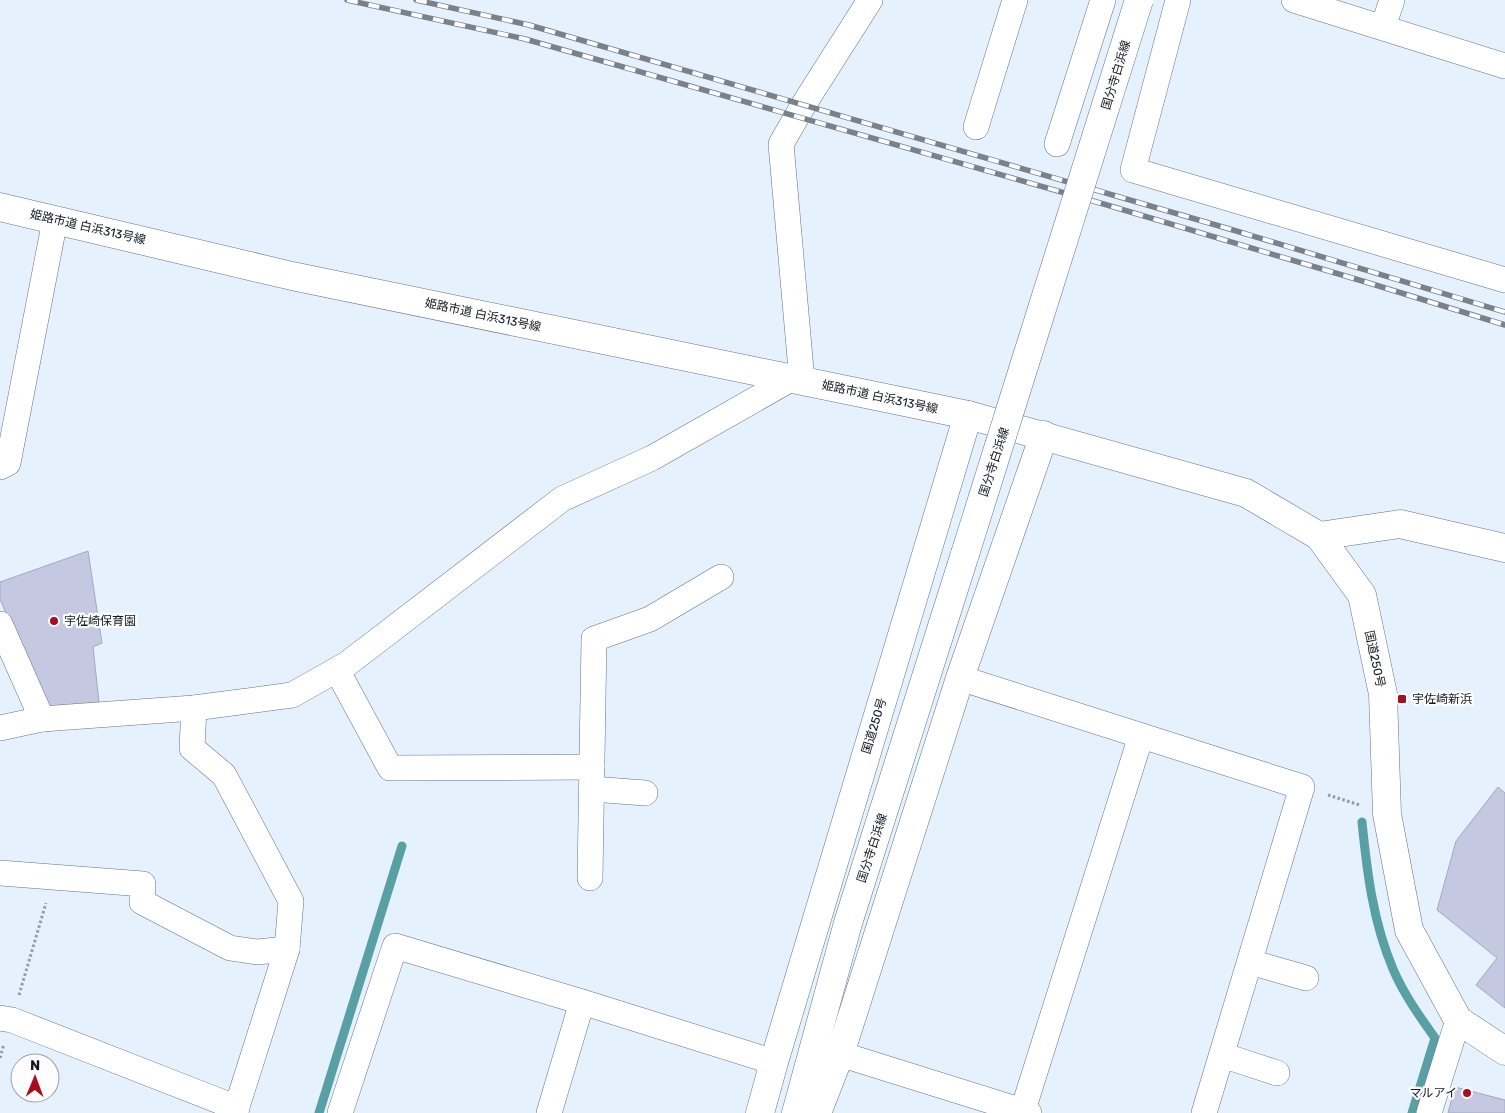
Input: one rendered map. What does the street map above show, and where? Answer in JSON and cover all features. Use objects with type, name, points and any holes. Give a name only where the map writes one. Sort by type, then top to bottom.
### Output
[{"type":"main road","name":"国分寺白浜線","points":[[780,1113],[848,923],[1139,0]]},
{"type":"main road","name":"姫路市道 白浜313号線","points":[[0,207],[292,276],[968,415]]},
{"type":"main road","name":"国道250号","points":[[760,1113],[968,415],[1246,493],[1319,536],[1362,595],[1383,694],[1387,814],[1409,930],[1458,1020],[1505,1051]]},
{"type":"main road","points":[[817,1113],[840,1054],[960,678],[1044,435]]},
{"type":"main road","points":[[1319,536],[1400,524],[1505,548]]},
{"type":"main road","name":"国分寺白浜線","points":[[796,1113],[848,923]]},
{"type":"street","points":[[0,728],[42,719],[194,708],[292,695],[347,664],[562,499],[652,458],[797,380],[781,144],[870,0]]},
{"type":"street","points":[[976,127],[1015,0]]},
{"type":"street","points":[[1056,144],[1103,0]]},
{"type":"street","points":[[1178,0],[1133,170],[1505,280]]},
{"type":"street","points":[[1294,0],[1505,66]]},
{"type":"street","points":[[1383,27],[1392,0]]},
{"type":"street","points":[[0,467],[8,463],[55,220]]},
{"type":"street","points":[[590,878],[594,639],[650,619],[721,577]]},
{"type":"street","points":[[0,624],[42,719]]},
{"type":"street","points":[[337,670],[390,768],[592,778],[645,793]]},
{"type":"street","points":[[960,678],[1302,787],[1204,1113]]},
{"type":"street","points":[[6,1019],[236,1110],[287,948],[291,901],[224,775],[192,748],[194,708]]},
{"type":"street","points":[[840,1054],[1025,1112],[1141,736]]},
{"type":"street","points":[[0,873],[143,884],[142,902],[230,948],[257,952],[287,948]]},
{"type":"street","points":[[340,1113],[395,946],[774,1062]]},
{"type":"street","points":[[1250,962],[1306,978]]},
{"type":"street","points":[[549,1113],[582,1002]]},
{"type":"street","points":[[1429,1113],[1458,1020]]},
{"type":"street","points":[[1222,1056],[1277,1074]]},
{"type":"path","points":[[1302,787],[1387,814]]},
{"type":"path","points":[[0,1058],[6,1019],[54,877]]},
{"type":"building","name":"宇佐崎保育園","points":[[88,551],[102,643],[93,647],[99,702],[45,709],[0,599],[0,582]]},
{"type":"building","points":[[1498,787],[1505,793],[1505,1008],[1476,985],[1497,958],[1437,910],[1456,841]]},
{"type":"building","name":"マルアイ","points":[[1455,1087],[1505,1100],[1505,1113],[1448,1113]]},
{"type":"waterway","points":[[1362,822],[1372,897],[1386,951],[1402,987],[1435,1038],[1412,1113]]},
{"type":"waterway","points":[[319,1113],[402,846]]},
{"type":"railway","points":[[347,0],[525,39],[1107,205],[1505,325]]},
{"type":"railway","points":[[416,0],[529,25],[1233,230],[1505,312]]},
{"type":"place","name":"宇佐崎保育園","points":[[54,621]]},
{"type":"place","name":"宇佐崎新浜","points":[[1402,699]]},
{"type":"place","name":"マルアイ","points":[[1467,1093]]}]
